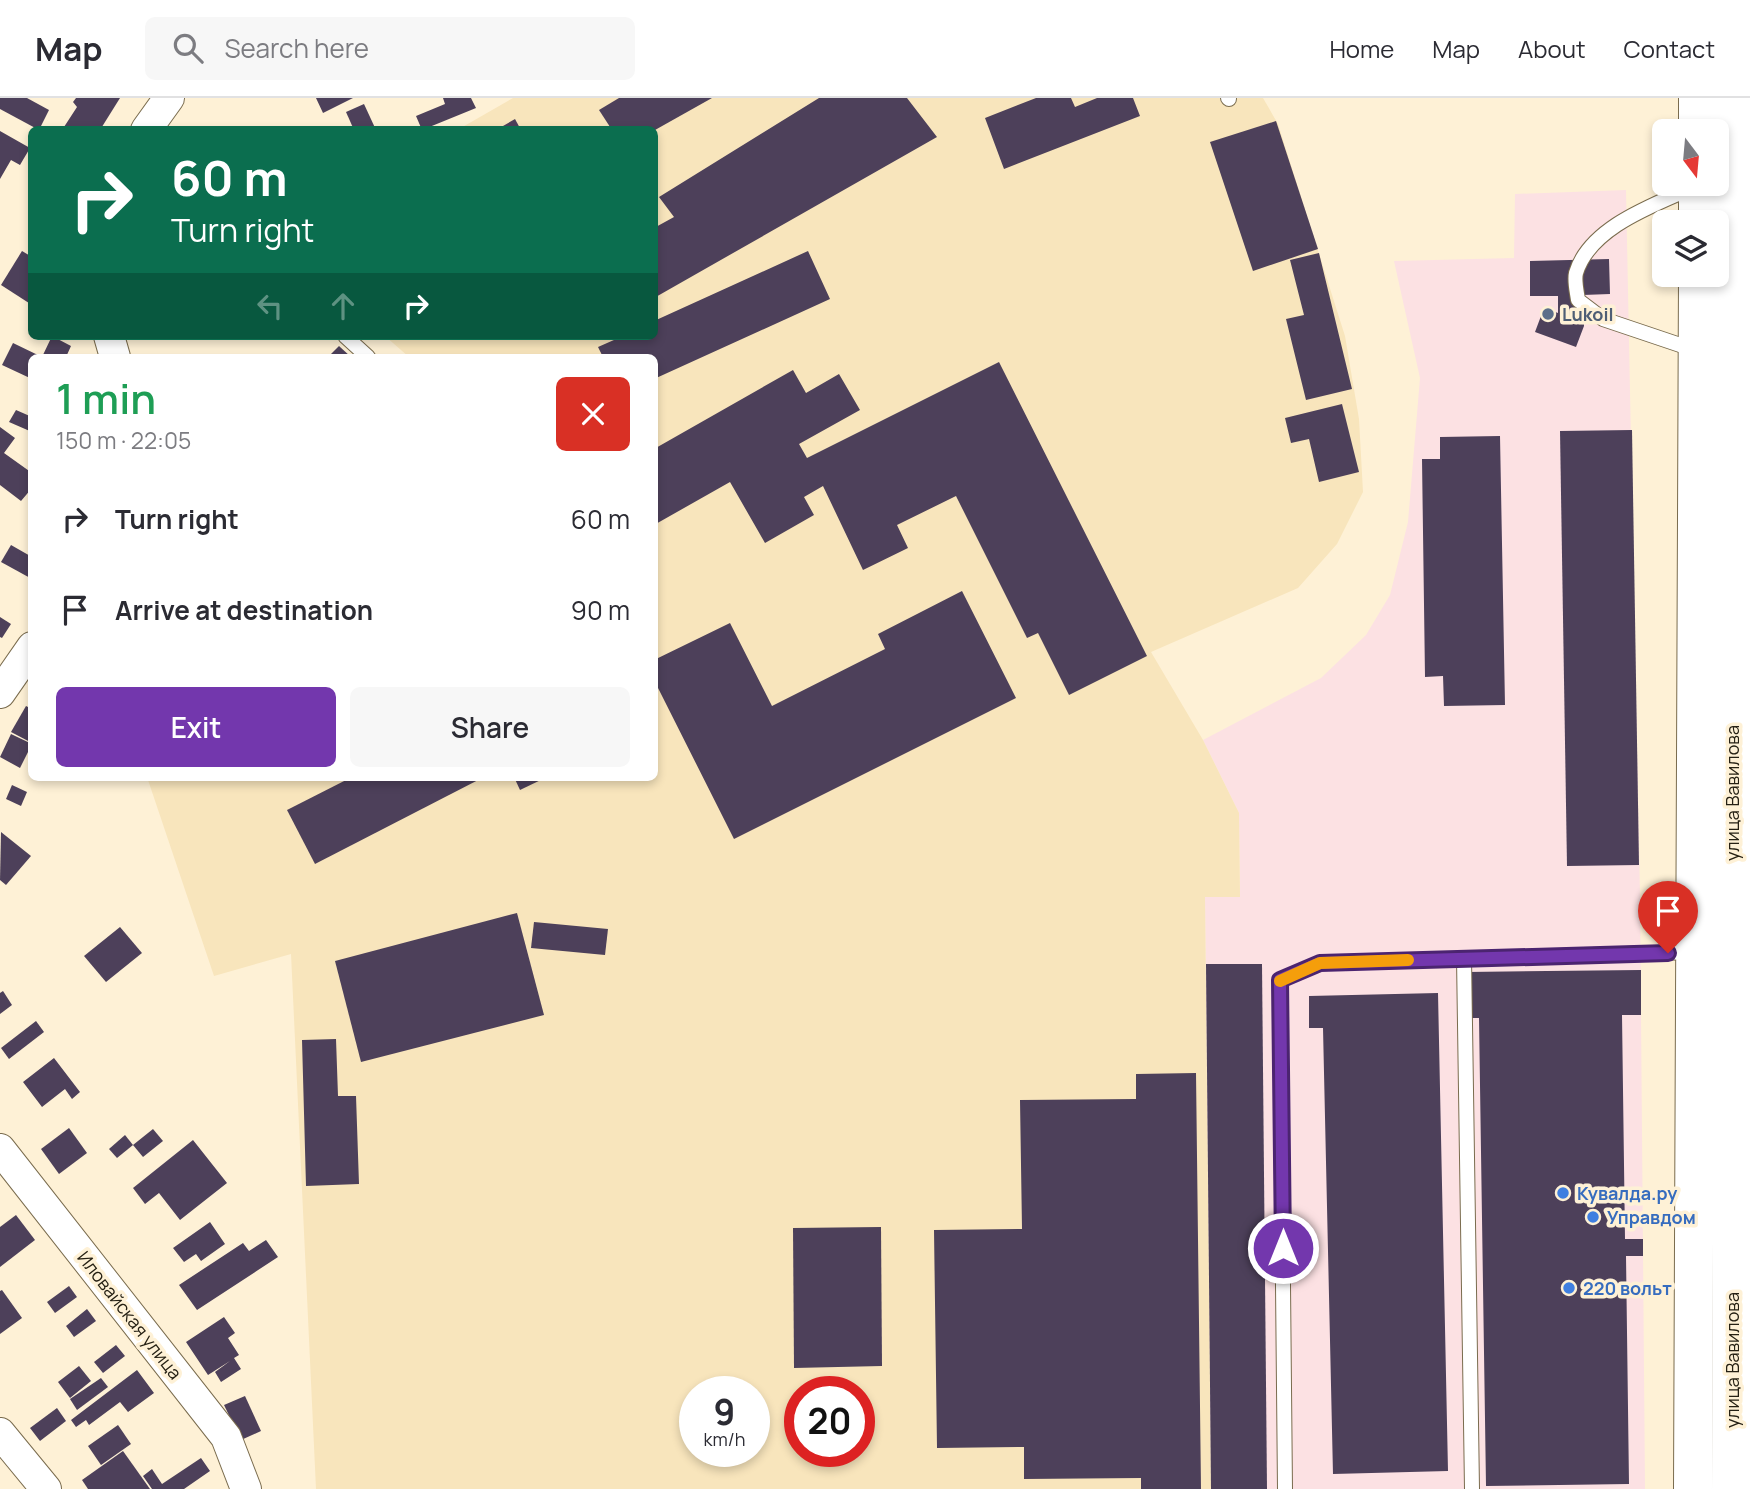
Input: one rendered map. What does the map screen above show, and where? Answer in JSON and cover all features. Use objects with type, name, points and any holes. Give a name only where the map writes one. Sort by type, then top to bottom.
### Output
[{"type":"main road","points":[[1698,98],[1698,119]]},
{"type":"main road","name":"улица Вавилова","points":[[1731,1489],[1741,247],[1734,98]]},
{"type":"main road","points":[[1693,1489],[1693,952],[1698,287]]},
{"type":"street","points":[[149,126],[169,98]]},
{"type":"street","points":[[0,693],[28,653]]},
{"type":"street","name":"Иловайская улица","points":[[0,1149],[226,1437],[246,1489]]},
{"type":"street","points":[[0,1433],[46,1489]]},
{"type":"lane","points":[[1697,351],[1603,319],[1578,300],[1576,275],[1587,253],[1605,234],[1649,208],[1698,197]]},
{"type":"lane","points":[[349,340],[365,354]]},
{"type":"lane","points":[[1285,1489],[1280,980],[1320,963],[1693,952]]},
{"type":"lane","points":[[1464,958],[1472,1489]]},
{"type":"shaded area","points":[[513,98],[1263,98],[1278,124],[1345,336],[1359,419],[1363,492],[1337,544],[1298,588],[1151,652],[1203,740],[1239,813],[1240,897],[1205,897],[1211,1489],[316,1489],[291,954],[214,976],[148,781],[658,781],[658,354],[406,354],[390,340],[658,340],[658,126],[464,126]]},
{"type":"shaded area","points":[[1626,190],[1640,896],[1645,1489],[1211,1489],[1205,896],[1240,897],[1239,813],[1203,740],[1321,678],[1366,635],[1390,595],[1408,522],[1420,378],[1394,261],[1514,258],[1515,194]]},
{"type":"building","points":[[0,98],[27,98],[49,110],[41,126],[32,126],[0,109]]},
{"type":"building","points":[[76,98],[120,98],[102,126],[65,126],[77,107],[73,102]]},
{"type":"building","points":[[316,98],[353,98],[323,113]]},
{"type":"building","points":[[443,98],[471,98],[476,108],[432,126],[420,126],[416,116],[445,104]]},
{"type":"building","points":[[619,98],[712,98],[658,128],[658,126],[609,126],[599,110]]},
{"type":"building","points":[[819,98],[907,98],[937,137],[658,296],[658,226],[674,217],[659,197]]},
{"type":"building","points":[[1036,98],[1071,98],[1075,107],[1097,98],[1133,98],[1140,116],[1004,169],[985,118]]},
{"type":"building","points":[[364,104],[374,126],[352,126],[346,112]]},
{"type":"building","points":[[515,119],[519,126],[503,126]]},
{"type":"building","points":[[1276,121],[1318,249],[1253,271],[1210,142]]},
{"type":"building","points":[[0,131],[28,147],[28,151],[20,165],[11,160],[0,179]]},
{"type":"building","points":[[22,251],[28,255],[28,302],[1,285]]},
{"type":"building","points":[[808,251],[830,299],[658,377],[658,354],[602,354],[598,347],[614,340],[658,340],[658,319]]},
{"type":"building","points":[[1319,253],[1352,389],[1306,400],[1286,319],[1304,315],[1290,260]]},
{"type":"building","points":[[1609,259],[1610,294],[1583,295],[1584,326],[1576,347],[1535,332],[1544,308],[1558,313],[1558,296],[1530,296],[1530,261]]},
{"type":"building","points":[[50,340],[60,340],[71,346],[67,354],[43,354]]},
{"type":"building","points":[[13,343],[36,354],[28,354],[28,377],[2,365]]},
{"type":"building","points":[[339,346],[348,354],[331,354]]},
{"type":"building","points":[[999,362],[1147,656],[1069,695],[1038,633],[1027,638],[956,496],[897,525],[908,548],[863,570],[823,486],[804,497],[814,515],[765,543],[730,482],[658,523],[658,447],[793,370],[806,393],[839,374],[860,410],[799,444],[807,458]]},
{"type":"building","points":[[1342,404],[1359,472],[1319,482],[1309,439],[1291,443],[1285,418]]},
{"type":"building","points":[[16,410],[28,415],[28,430],[9,422]]},
{"type":"building","points":[[0,427],[15,438],[4,453],[28,470],[28,493],[21,501],[0,485]]},
{"type":"building","points":[[1632,430],[1639,865],[1567,866],[1560,431]]},
{"type":"building","points":[[1500,436],[1505,705],[1444,706],[1443,676],[1425,677],[1422,459],[1440,459],[1440,437]]},
{"type":"building","points":[[11,545],[28,555],[28,577],[1,562]]},
{"type":"building","points":[[962,591],[1016,698],[734,839],[658,688],[658,658],[730,623],[772,706],[885,649],[878,634]]},
{"type":"building","points":[[0,617],[11,624],[2,638],[0,637]]},
{"type":"building","points":[[26,706],[28,707],[28,741],[11,732]]},
{"type":"building","points":[[11,734],[28,742],[28,752],[20,768],[0,757]]},
{"type":"building","points":[[344,781],[476,781],[315,864],[287,810]]},
{"type":"building","points":[[516,781],[539,781],[520,790]]},
{"type":"building","points":[[12,785],[27,792],[21,806],[6,799]]},
{"type":"building","points":[[1,832],[31,856],[6,885],[0,880]]},
{"type":"building","points":[[517,913],[544,1015],[361,1062],[335,961]]},
{"type":"building","points":[[534,922],[608,929],[605,955],[531,948]]},
{"type":"building","points":[[120,927],[142,953],[106,982],[84,956]]},
{"type":"building","points":[[1206,964],[1262,964],[1267,1489],[1211,1489]]},
{"type":"building","points":[[1641,970],[1641,1015],[1622,1015],[1625,1239],[1643,1239],[1643,1256],[1626,1256],[1629,1484],[1486,1486],[1479,1018],[1468,1018],[1467,972]]},
{"type":"building","points":[[3,991],[12,1005],[0,1014],[0,993]]},
{"type":"building","points":[[1438,993],[1448,1471],[1333,1474],[1323,1028],[1309,1028],[1309,996]]},
{"type":"building","points":[[36,1021],[44,1032],[9,1059],[1,1048]]},
{"type":"building","points":[[336,1039],[338,1096],[356,1096],[359,1184],[306,1186],[302,1040]]},
{"type":"building","points":[[54,1058],[80,1092],[72,1099],[65,1089],[42,1107],[23,1082]]},
{"type":"building","points":[[1196,1073],[1201,1489],[1141,1489],[1141,1478],[1024,1479],[1024,1447],[937,1448],[934,1230],[1022,1229],[1020,1100],[1136,1099],[1136,1074]]},
{"type":"building","points":[[69,1128],[87,1153],[59,1174],[41,1149]]},
{"type":"building","points":[[153,1129],[163,1141],[143,1157],[133,1145]]},
{"type":"building","points":[[125,1135],[133,1145],[117,1158],[109,1149]]},
{"type":"building","points":[[193,1140],[227,1183],[180,1220],[159,1193],[145,1204],[133,1188]]},
{"type":"building","points":[[16,1215],[35,1240],[0,1267],[0,1227]]},
{"type":"building","points":[[210,1222],[225,1244],[201,1261],[196,1254],[184,1262],[173,1248]]},
{"type":"building","points":[[881,1227],[882,1366],[794,1368],[793,1228]]},
{"type":"building","points":[[266,1240],[278,1257],[197,1310],[179,1285],[243,1243],[249,1251]]},
{"type":"building","points":[[69,1286],[77,1297],[55,1313],[47,1302]]},
{"type":"building","points":[[2,1290],[22,1318],[0,1334],[0,1291]]},
{"type":"building","points":[[87,1309],[96,1321],[74,1337],[66,1326]]},
{"type":"building","points":[[224,1317],[235,1333],[228,1338],[239,1355],[234,1358],[241,1369],[221,1382],[215,1372],[230,1361],[208,1375],[186,1342]]},
{"type":"building","points":[[116,1345],[125,1356],[103,1373],[94,1362]]},
{"type":"building","points":[[79,1366],[91,1381],[70,1398],[58,1382]]},
{"type":"building","points":[[137,1370],[154,1393],[128,1412],[120,1402],[89,1425],[86,1420],[76,1427],[71,1420]]},
{"type":"building","points":[[101,1378],[108,1387],[77,1410],[70,1399]]},
{"type":"building","points":[[245,1396],[261,1431],[241,1440],[224,1405]]},
{"type":"building","points":[[57,1408],[66,1421],[40,1441],[30,1428]]},
{"type":"building","points":[[118,1425],[131,1444],[101,1465],[88,1446]]},
{"type":"building","points":[[123,1451],[150,1489],[88,1489],[82,1480]]},
{"type":"building","points":[[201,1458],[210,1471],[184,1489],[152,1489],[143,1476],[152,1469],[162,1484]]},
{"type":"slow traffic","points":[[1280,981],[1320,963],[1408,960]]},
{"type":"place","name":"Lukoil","points":[[1548,314]]},
{"type":"place","name":"Кувалда.ру","points":[[1563,1193]]},
{"type":"place","name":"Управдом","points":[[1593,1217]]},
{"type":"place","name":"220 вольт","points":[[1569,1288]]},
{"type":"route","points":[[1283,1248],[1280,980],[1320,963],[1668,953]]}]
